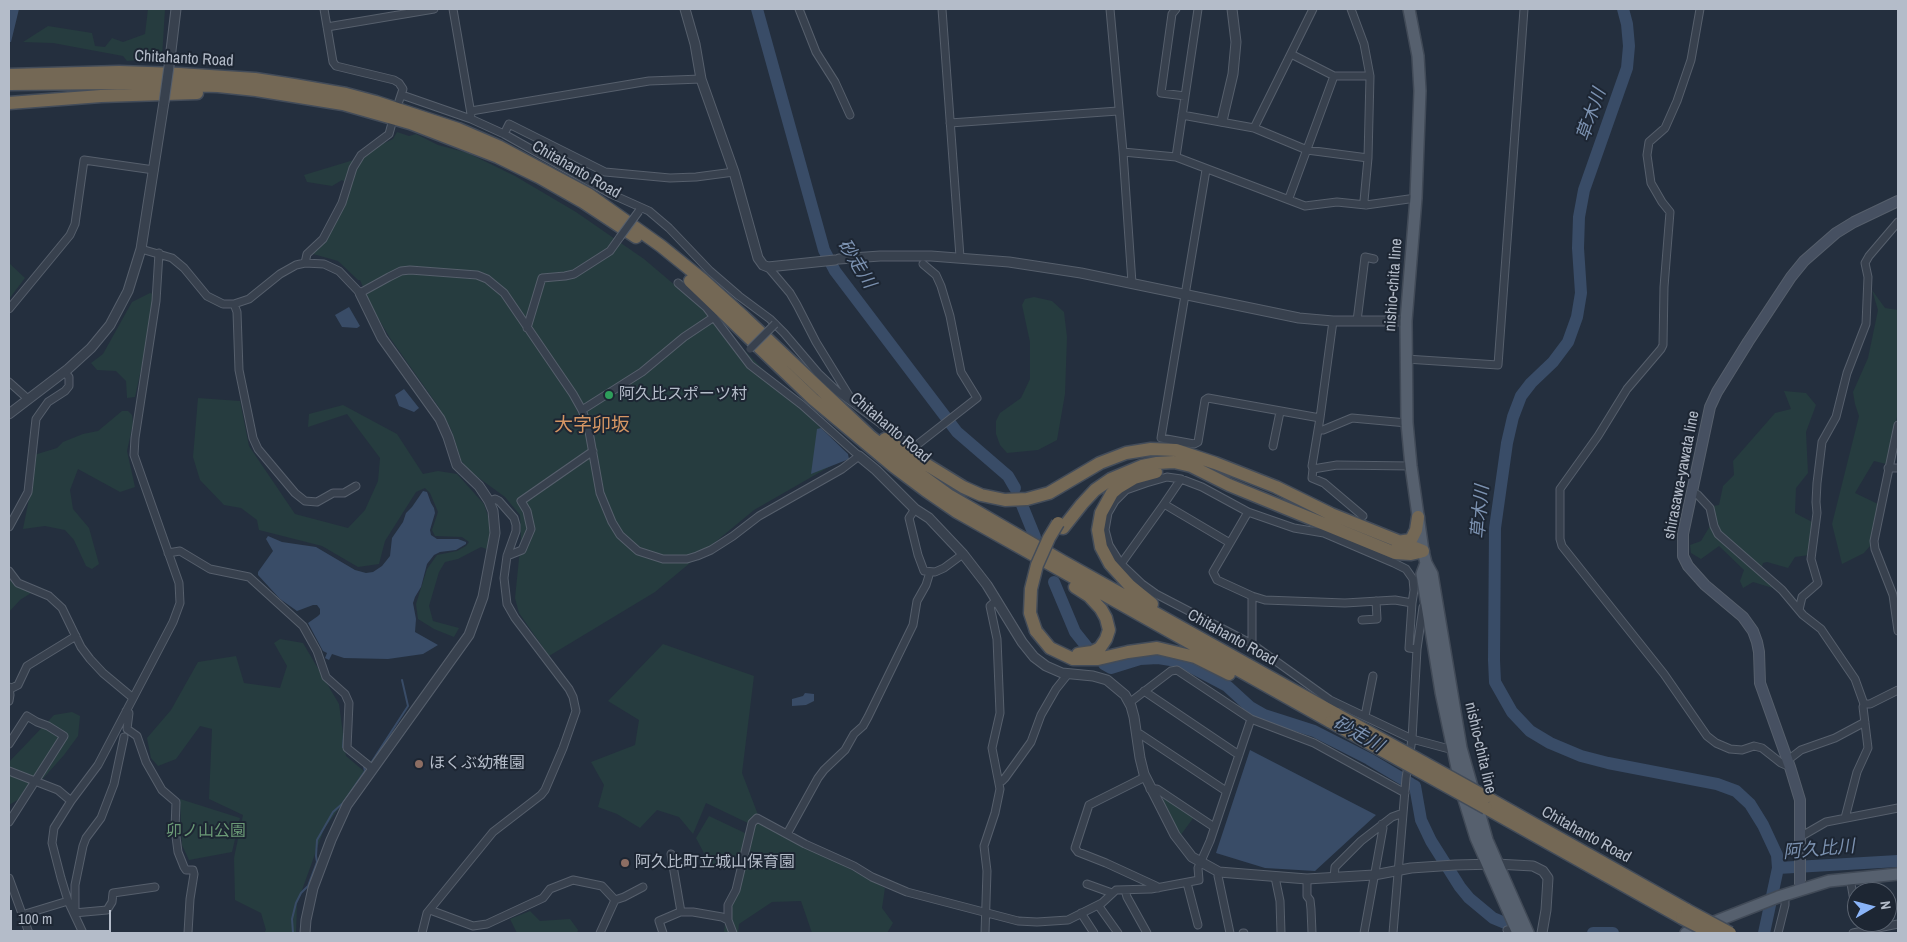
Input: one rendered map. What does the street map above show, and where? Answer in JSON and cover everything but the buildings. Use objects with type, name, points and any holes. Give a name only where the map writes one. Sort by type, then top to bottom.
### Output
[{"type":"highway","name":"Chitahanto Road","points":[[9,75],[119,72],[255,79],[346,94],[413,113],[500,146],[588,194],[624,218],[703,280],[818,388],[899,459],[950,496],[1263,673],[1333,718],[1685,914],[1730,933]]},
{"type":"highway","name":"Chitahanto Road","points":[[9,84],[177,84],[218,86],[292,95],[373,112],[456,139],[539,177],[583,202],[657,253],[697,286],[838,420],[893,466],[957,512],[1304,707],[1333,718]]},
{"type":"highway","points":[[9,103],[177,92],[277,97],[292,95]]},
{"type":"highway","points":[[818,388],[825,389],[886,440],[963,487],[981,495],[994,498],[1021,499],[1049,493],[1100,463],[1126,453],[1151,449],[1176,450],[1276,487],[1331,514],[1397,542],[1424,557]]},
{"type":"highway","points":[[1061,525],[1085,490],[1113,468],[1153,455],[1188,455]]},
{"type":"highway","points":[[1304,707],[1283,702],[1195,657],[1171,650],[1144,649],[1098,659],[1073,659],[1050,648],[1030,613],[1030,589],[1037,565],[1049,538],[1095,490],[1120,474],[1149,464],[1165,463],[1182,464],[1203,471],[1229,484],[1394,553],[1424,557]]},
{"type":"highway","points":[[1203,471],[1164,470],[1142,475],[1119,487],[1108,498],[1101,513],[1098,539],[1110,564],[1122,579],[1143,598],[1259,665],[1263,673]]},
{"type":"highway","points":[[957,512],[961,521],[1088,596],[1104,613],[1109,630],[1100,648],[1085,654],[1078,654],[1054,644],[1038,628]]},
{"type":"highway","points":[[1397,542],[1411,540],[1416,530],[1418,517]]},
{"type":"highway","name":"Chitahanto Road","points":[[1685,914],[1711,933]]},
{"type":"main road","name":"nishio-chita line","points":[[1409,9],[1418,56],[1420,91],[1416,198],[1406,321],[1406,423],[1424,557],[1422,574],[1441,692],[1463,796],[1476,838],[1492,864]]},
{"type":"main road","name":"shirasawa-yawata line","points":[[1800,889],[1800,800],[1761,688],[1759,652],[1752,631],[1743,618],[1705,585],[1688,566],[1683,556],[1683,534],[1710,407],[1743,349],[1791,277],[1804,261],[1836,233],[1854,222],[1898,201]]},
{"type":"main road","name":"nishio-chita line","points":[[1424,557],[1432,574],[1461,748],[1492,864],[1514,928],[1528,933]]},
{"type":"main road","points":[[1686,933],[1800,889],[1829,881],[1898,874]]},
{"type":"street","points":[[9,414],[64,372],[91,348],[110,325],[131,284],[142,249],[176,9]]},
{"type":"street","points":[[324,9],[333,62],[336,66],[394,80],[402,85],[400,98],[471,119],[504,134],[640,209],[650,211],[710,271],[775,324],[818,373],[854,404],[913,448],[977,398],[961,372],[950,316],[941,286],[936,275],[923,264]]},
{"type":"street","points":[[327,27],[434,9]]},
{"type":"street","points":[[453,9],[471,119]]},
{"type":"street","points":[[685,9],[695,44],[701,79],[734,172],[758,258],[762,265],[768,267],[880,256],[960,257],[1042,266],[1299,318],[1333,321],[1406,321]]},
{"type":"street","points":[[799,9],[816,52],[835,82],[850,115]]},
{"type":"street","points":[[942,9],[960,257]]},
{"type":"street","points":[[1110,9],[1123,152],[1132,283]]},
{"type":"street","points":[[1176,9],[1172,14],[1160,93],[1185,96]]},
{"type":"street","points":[[1176,157],[1198,9]]},
{"type":"street","points":[[1222,121],[1232,74],[1236,42],[1232,9]]},
{"type":"street","points":[[1254,128],[1313,9]]},
{"type":"street","points":[[1351,9],[1364,44],[1370,76],[1368,158],[1364,201],[1366,205]]},
{"type":"street","points":[[1406,359],[1498,365],[1524,9]]},
{"type":"street","points":[[1700,9],[1691,60],[1677,101],[1665,128],[1649,142],[1647,155],[1651,182],[1670,212],[1664,287],[1663,345],[1628,389],[1560,490],[1560,539],[1562,546],[1664,674],[1711,740],[1730,749],[1742,750],[1754,746],[1762,748],[1781,763],[1789,764],[1801,750],[1835,738],[1864,722]]},
{"type":"street","points":[[1291,54],[1334,76],[1370,76]]},
{"type":"street","points":[[1289,198],[1334,76]]},
{"type":"street","points":[[471,111],[649,81],[701,79]]},
{"type":"street","points":[[950,123],[1118,111]]},
{"type":"street","points":[[1182,115],[1254,128],[1308,150],[1368,158]]},
{"type":"street","points":[[306,263],[307,254],[323,239],[342,203],[353,168],[361,155],[389,134],[392,123]]},
{"type":"street","points":[[504,134],[509,124],[605,172],[670,178],[696,178],[734,172]]},
{"type":"street","points":[[1123,152],[1176,157],[1206,170],[1289,198],[1305,206],[1337,202],[1366,205],[1416,198]]},
{"type":"street","points":[[9,309],[70,235],[75,224],[84,160],[154,170]]},
{"type":"street","points":[[1206,170],[1161,438],[1194,444],[1198,442],[1205,400],[1207,398],[1320,418]]},
{"type":"street","points":[[527,328],[542,278],[574,274],[610,251],[640,209]]},
{"type":"street","points":[[1799,610],[1802,597],[1818,583],[1811,559],[1817,513],[1816,483],[1822,442],[1836,417],[1848,373],[1866,324],[1868,277],[1865,263],[1898,222]]},
{"type":"street","points":[[142,249],[159,253],[178,262],[207,296],[223,304],[234,304],[249,299],[289,268],[306,263],[324,264],[343,274],[360,294],[382,338],[440,419],[457,465],[479,486],[493,510],[495,533],[483,597],[476,620],[464,644],[347,805],[331,840],[308,905],[305,933]]},
{"type":"street","points":[[83,933],[60,878],[52,838],[57,822],[98,765],[173,622],[180,603],[179,584],[136,462],[134,447],[156,301],[159,253]]},
{"type":"street","points":[[1357,321],[1366,257],[1374,260]]},
{"type":"street","points":[[768,267],[794,299],[816,342],[854,404]]},
{"type":"street","points":[[360,294],[401,272],[410,270],[477,274],[504,293],[582,410],[588,426],[600,493],[612,522],[620,535],[638,551],[669,560],[697,556],[711,550],[759,516],[842,468],[859,456]]},
{"type":"street","points":[[678,283],[704,304],[750,366],[802,406],[915,509],[929,518],[963,554],[998,600],[1022,642],[1034,657],[1053,669],[1068,674],[1093,676],[1107,680],[1120,690],[1129,701],[1134,717],[1141,765],[1150,789],[1178,840],[1192,857],[1218,872],[1275,878],[1307,879],[1374,875],[1398,870],[1455,865],[1533,866],[1543,871],[1548,878],[1542,933]]},
{"type":"street","points":[[234,304],[237,312],[239,370],[253,438],[258,450],[295,493],[305,501],[316,502],[333,493],[344,493],[356,486]]},
{"type":"street","points":[[582,410],[642,372],[684,337],[714,317]]},
{"type":"street","points":[[1333,321],[1312,466],[1312,478],[1324,483],[1363,516]]},
{"type":"street","points":[[742,356],[775,324]]},
{"type":"street","points":[[9,528],[28,492],[36,419],[48,402],[69,386],[69,377],[64,372]]},
{"type":"street","points":[[9,382],[28,399]]},
{"type":"street","points":[[1272,446],[1280,412]]},
{"type":"street","points":[[1318,430],[1352,418],[1406,423]]},
{"type":"street","points":[[1898,426],[1874,540],[1875,549],[1890,586],[1898,631]]},
{"type":"street","points":[[507,556],[522,550],[530,529],[527,511],[521,501],[593,451]]},
{"type":"street","points":[[1313,469],[1337,466],[1411,466]]},
{"type":"street","points":[[1888,468],[1898,468]]},
{"type":"street","points":[[1418,648],[1409,648],[1414,590],[1413,579],[1406,569],[1324,533],[1294,528],[1248,512],[1202,487],[1181,479],[1167,477],[1126,490],[1115,501],[1108,513],[1105,530],[1109,545],[1121,564],[1142,584],[1156,594],[1252,644],[1330,700],[1412,739],[1453,750]]},
{"type":"street","points":[[1121,564],[1181,479]]},
{"type":"street","points":[[1692,492],[1698,495],[1710,508],[1718,534],[1782,590],[1799,610],[1820,627],[1856,679],[1864,704],[1864,722],[1868,748],[1857,772],[1846,818]]},
{"type":"street","points":[[422,933],[430,910],[493,832],[541,795],[575,717],[575,704],[569,689],[515,618],[508,604],[504,578],[507,556],[516,532],[514,518],[500,502],[495,499],[489,501]]},
{"type":"street","points":[[1164,504],[1230,543]]},
{"type":"street","points":[[915,509],[909,518],[924,572],[944,568],[963,554]]},
{"type":"street","points":[[1248,512],[1213,572],[1217,580],[1265,600],[1345,603],[1395,600],[1412,603]]},
{"type":"street","points":[[168,553],[180,551],[210,569],[249,577],[303,626],[317,651],[326,677],[347,698],[350,711],[347,748],[373,769]]},
{"type":"street","points":[[9,571],[18,583],[49,596],[58,603],[69,619],[81,647],[90,660],[132,698]]},
{"type":"street","points":[[787,834],[818,778],[845,750],[854,734],[863,726],[868,717],[913,625],[917,601],[926,585],[930,572]]},
{"type":"street","points":[[1252,596],[1252,644]]},
{"type":"street","points":[[986,933],[984,846],[998,801],[1000,784],[992,751],[1000,714],[997,639],[990,606],[998,600]]},
{"type":"street","points":[[1362,620],[1377,619],[1376,601]]},
{"type":"street","points":[[1393,933],[1423,606]]},
{"type":"street","points":[[9,701],[9,688],[18,685],[27,666],[76,636]]},
{"type":"street","points":[[1129,701],[1171,671],[1177,670],[1251,719],[1314,743],[1406,790]]},
{"type":"street","points":[[999,779],[1002,781],[1005,778],[1031,742],[1041,715],[1056,689],[1068,674]]},
{"type":"street","points":[[1365,716],[1373,676]]},
{"type":"street","points":[[1864,704],[1870,704],[1898,690]]},
{"type":"street","points":[[1144,691],[1240,754]]},
{"type":"street","points":[[126,711],[129,713],[127,729],[137,736],[146,762],[162,790],[176,802],[175,829],[178,852],[186,870],[193,870],[194,874],[188,933]]},
{"type":"street","points":[[9,744],[27,716],[64,736],[9,822]]},
{"type":"street","points":[[733,933],[728,920],[728,905],[736,890],[754,819],[760,818],[787,834],[907,892],[1018,922],[1068,920],[1098,905],[1116,890],[1158,888],[1199,880],[1198,868],[1251,719]]},
{"type":"street","points":[[1137,734],[1140,734],[1226,791]]},
{"type":"street","points":[[74,912],[74,885],[81,852],[86,838],[101,818],[111,793],[124,737]]},
{"type":"street","points":[[9,771],[58,790],[71,801]]},
{"type":"street","points":[[1145,777],[1089,805],[1076,848],[1078,852],[1158,888]]},
{"type":"street","points":[[1150,789],[1157,789],[1214,827]]},
{"type":"street","points":[[1800,837],[1826,822],[1898,808]]},
{"type":"street","points":[[1334,878],[1334,871],[1339,862],[1361,841],[1382,824],[1403,813]]},
{"type":"street","points":[[1364,933],[1383,828],[1382,824]]},
{"type":"street","points":[[671,854],[681,912]]},
{"type":"street","points":[[1218,872],[1230,933]]},
{"type":"street","points":[[9,878],[29,933]]},
{"type":"street","points":[[1275,878],[1280,901],[1281,933]]},
{"type":"street","points":[[1850,878],[1851,882]]},
{"type":"street","points":[[1307,879],[1307,896],[1310,900],[1312,933]]},
{"type":"street","points":[[430,910],[473,926],[487,924],[544,898],[550,890],[573,880],[602,886],[615,900]]},
{"type":"street","points":[[1187,883],[1198,925]]},
{"type":"street","points":[[1087,884],[1112,893]]},
{"type":"street","points":[[615,900],[624,898],[642,886]]},
{"type":"street","points":[[74,912],[107,910],[112,902],[113,893],[155,887]]},
{"type":"street","points":[[1125,890],[1127,898],[1147,933]]},
{"type":"street","points":[[1778,933],[1785,905],[1782,896]]},
{"type":"street","points":[[600,933],[615,900]]},
{"type":"street","points":[[22,915],[68,901]]},
{"type":"street","points":[[1098,905],[1118,933]]},
{"type":"street","points":[[663,933],[659,921],[681,912],[693,912],[722,917],[728,920]]},
{"type":"street","points":[[1081,913],[1094,933]]},
{"type":"street","points":[[1857,933],[1898,924]]},
{"type":"green space","points":[[148,9],[165,9],[162,58],[127,61],[123,56],[53,43],[23,42],[48,26],[92,33],[95,46],[105,47],[112,38],[123,42],[145,34]]},
{"type":"green space","name":"阿久比スポーツ村","points":[[397,132],[409,136],[416,134],[438,145],[468,153],[515,176],[576,212],[644,259],[709,314],[848,456],[754,510],[655,592],[549,656],[519,613],[515,598],[521,539],[520,515],[505,497],[468,470],[461,460],[451,429],[438,406],[390,338],[372,308],[360,280],[338,261],[313,254],[323,243],[348,185],[342,180],[332,186],[307,182],[304,175],[357,159],[367,151],[393,139]]},
{"type":"green space","points":[[9,263],[25,278],[9,299]]},
{"type":"green space","points":[[1872,290],[1885,308],[1898,310],[1898,413],[1886,464],[1874,461],[1855,493],[1878,504],[1870,546],[1864,553],[1842,564],[1832,524],[1859,416],[1853,392],[1868,358],[1878,310]]},
{"type":"green space","points":[[150,293],[154,294],[155,300],[151,306],[149,333],[135,397],[127,398],[126,381],[116,371],[97,370],[91,363],[103,354],[132,302]]},
{"type":"green space","points":[[1034,297],[1052,301],[1064,312],[1067,337],[1065,394],[1057,440],[1038,450],[1007,453],[1000,445],[996,434],[996,421],[1000,413],[1021,398],[1030,379],[1030,342],[1022,305],[1025,299]]},
{"type":"green space","points":[[1784,391],[1806,393],[1816,405],[1806,432],[1808,473],[1796,488],[1795,513],[1814,523],[1809,555],[1795,557],[1788,568],[1767,562],[1763,563],[1759,575],[1776,589],[1753,582],[1743,588],[1740,581],[1744,570],[1719,546],[1701,559],[1691,553],[1690,545],[1701,541],[1710,526],[1707,507],[1719,505],[1723,486],[1734,475],[1733,461],[1775,413],[1791,409]]},
{"type":"green space","points":[[198,398],[240,401],[249,446],[295,514],[348,528],[365,510],[378,481],[380,458],[347,414],[308,427],[309,414],[343,405],[397,434],[423,474],[438,471],[457,474],[484,504],[491,525],[489,550],[481,547],[458,559],[445,562],[439,572],[429,606],[433,621],[459,628],[454,637],[434,629],[418,619],[416,604],[427,569],[437,555],[457,551],[469,542],[462,537],[435,536],[432,530],[438,512],[430,493],[425,488],[416,492],[385,541],[379,564],[358,567],[322,546],[259,530],[257,520],[241,508],[224,505],[200,480],[193,457]]},
{"type":"green space","points":[[122,411],[128,411],[132,415],[133,423],[127,451],[135,487],[120,492],[78,469],[70,490],[73,509],[89,528],[99,564],[92,569],[86,566],[74,540],[65,530],[45,526],[23,529],[33,479],[34,455],[57,448],[63,442],[83,434],[98,431]]},
{"type":"green space","points":[[9,579],[15,585],[31,593],[20,600],[9,612]]},
{"type":"green space","points":[[280,639],[303,643],[339,704],[346,756],[365,772],[324,829],[297,904],[296,933],[264,933],[266,930],[261,913],[235,900],[234,858],[243,815],[209,799],[212,729],[200,726],[176,759],[158,766],[151,758],[147,738],[171,710],[198,662],[236,656],[244,683],[280,688],[287,666],[274,643]]},
{"type":"green space","points":[[663,644],[754,676],[742,773],[760,820],[885,888],[882,908],[893,923],[887,933],[812,933],[801,901],[772,902],[739,924],[738,933],[724,933],[725,923],[732,904],[733,885],[740,862],[729,859],[726,866],[715,865],[708,861],[696,838],[709,816],[747,834],[750,824],[706,803],[693,834],[679,817],[657,810],[640,828],[617,814],[598,807],[604,785],[591,762],[635,745],[639,720],[608,701]]},
{"type":"green space","points":[[72,712],[80,716],[78,736],[31,792],[9,805],[9,762],[54,715]]},
{"type":"green space","points":[[1165,798],[1194,817],[1180,836],[1162,801]]},
{"type":"green space","name":"卯ノ山公園","points":[[180,799],[240,818],[232,852],[189,860],[182,845]]},
{"type":"green space","points":[[530,911],[540,921],[570,919],[578,930],[577,933],[517,933],[510,919]]},
{"type":"water","points":[[9,9],[19,9],[11,42],[9,42]]},
{"type":"water","points":[[349,307],[360,326],[357,328],[342,327],[335,315]]},
{"type":"water","points":[[404,389],[419,408],[414,412],[399,406],[395,395]]},
{"type":"water","points":[[821,428],[848,454],[849,459],[811,474],[817,429]]},
{"type":"water","points":[[423,491],[427,492],[435,513],[430,530],[431,535],[437,539],[458,539],[466,542],[466,544],[456,550],[440,552],[434,555],[427,564],[421,587],[413,603],[416,619],[415,632],[438,645],[423,654],[388,659],[344,658],[332,654],[329,660],[325,658],[327,653],[323,651],[308,623],[320,614],[320,609],[317,605],[297,611],[280,599],[258,575],[258,572],[273,551],[266,539],[268,536],[282,542],[316,547],[355,570],[366,573],[373,572],[382,566],[390,556],[392,538],[403,522],[406,513]]},
{"type":"water","points":[[805,693],[814,694],[814,701],[806,705],[792,706],[792,699],[803,696]]},
{"type":"water","points":[[1250,750],[1376,815],[1315,871],[1265,868],[1216,853]]},
{"type":"waterway","name":"砂走川","points":[[757,9],[824,250],[835,271],[957,432],[1008,476],[1015,488]]},
{"type":"waterway","name":"草木川","points":[[1623,9],[1627,24],[1629,46],[1627,68],[1584,190],[1579,217],[1578,248],[1581,293],[1577,317],[1568,342],[1553,362],[1531,383],[1521,396],[1513,417],[1507,443],[1495,528],[1495,682],[1512,712],[1530,731],[1550,743],[1581,756],[1608,763],[1717,784],[1736,791],[1750,804],[1763,825],[1777,855],[1778,868],[1764,933]]},
{"type":"waterway","name":"砂走川","points":[[1022,505],[1035,537]]},
{"type":"waterway","name":"砂走川","points":[[1054,582],[1075,632],[1087,647]]},
{"type":"waterway","name":"砂走川","points":[[1104,664],[1111,668],[1140,659],[1158,658],[1177,661],[1227,686],[1250,707],[1264,715],[1314,731],[1369,759],[1415,786],[1421,820],[1431,841],[1460,887],[1469,898],[1493,918],[1522,930]]},
{"type":"waterway","points":[[371,763],[408,706],[402,680]]},
{"type":"waterway","points":[[344,734],[343,747],[353,757]]},
{"type":"waterway","points":[[293,933],[292,919],[296,903],[301,893],[308,886],[317,862],[317,840],[333,812],[343,803],[365,771],[364,766]]},
{"type":"waterway","name":"阿久比川","points":[[1778,868],[1898,861]]},
{"type":"waterway","name":"砂走川","points":[[1593,933],[1613,933]]},
{"type":"place","name":"阿久比スポーツ村","points":[[609,395]]},
{"type":"place","name":"ほくぶ幼稚園","points":[[419,764]]},
{"type":"place","name":"阿久比町立城山保育園","points":[[625,863]]},
{"type":"district","name":"大字卯坂","points":[[592,426]]}]
